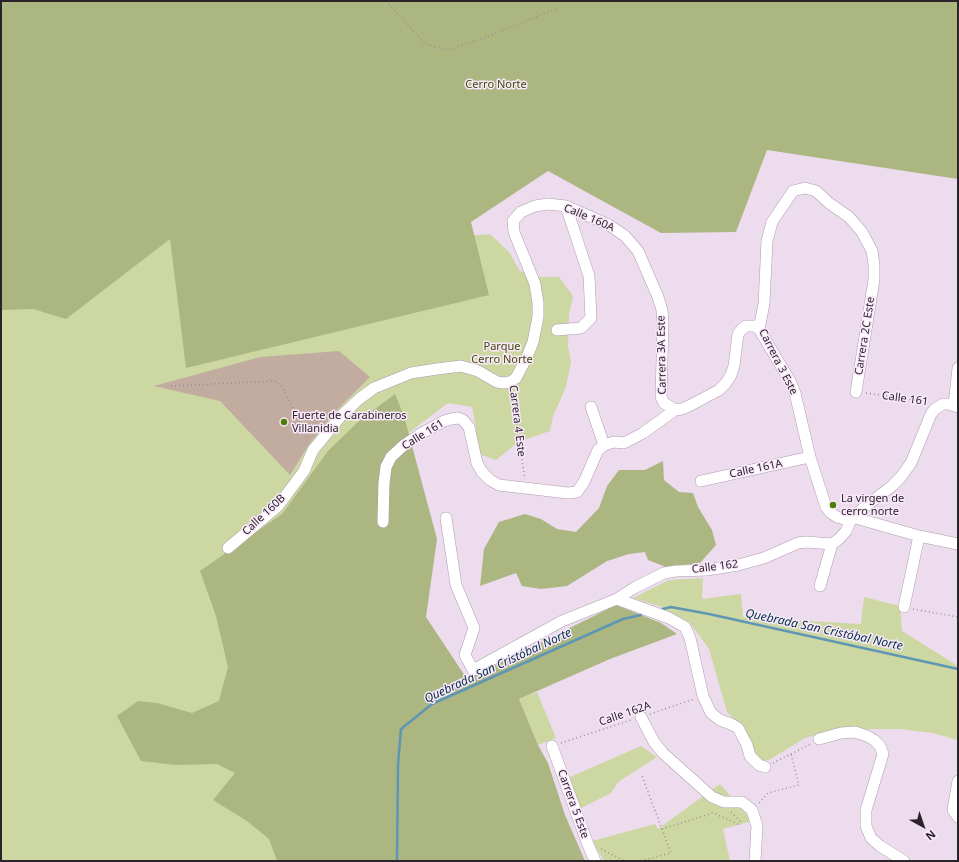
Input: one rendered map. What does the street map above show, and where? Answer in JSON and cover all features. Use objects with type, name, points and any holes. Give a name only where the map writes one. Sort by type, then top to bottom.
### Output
[{"type":"street","name":"Carrera 3 Este","points":[[852,517],[837,517],[826,507],[810,457],[795,393],[790,381],[759,328],[764,304],[767,241],[772,222],[793,191],[805,188],[816,191],[829,203],[849,217],[862,232],[872,251],[874,280]]},
{"type":"street","name":"Calle 160A","points":[[512,221],[521,212],[541,204],[566,206],[619,231],[631,242],[638,252]]},
{"type":"street","points":[[557,330],[581,328],[591,318],[589,276],[566,206]]},
{"type":"street","name":"Carrera 4 Este","points":[[510,382],[519,374],[528,357],[533,342],[538,317],[538,303],[534,284],[514,232],[512,221]]},
{"type":"street","name":"Carrera 3A Este","points":[[638,252],[658,297],[662,310],[663,330],[661,397],[664,403],[675,410]]},
{"type":"street","name":"Carrera 2C Este","points":[[856,392],[874,280]]},
{"type":"street","points":[[526,489],[568,493],[577,492],[584,482],[598,450],[604,445],[614,442],[624,444],[639,436],[675,410],[691,406],[719,390],[731,376],[734,366],[738,334],[746,326],[755,326],[759,328]]},
{"type":"street","name":"Calle 160B","points":[[228,548],[278,506],[304,471],[313,450],[341,416],[359,399],[374,388],[412,374],[461,366],[478,370],[497,382],[510,382]]},
{"type":"street","points":[[820,586],[832,544],[846,531],[852,517],[900,478],[911,464],[935,409],[952,406],[958,368]]},
{"type":"street","points":[[591,407],[604,445]]},
{"type":"street","name":"Calle 161","points":[[383,522],[384,482],[386,468],[391,457],[404,445],[433,426],[451,419],[458,418],[463,420],[469,427],[477,463],[482,472],[490,480],[499,485],[526,489]]},
{"type":"street","name":"Calle 161A","points":[[701,481],[810,457]]},
{"type":"street","points":[[852,517],[919,536],[958,544]]},
{"type":"street","name":"Calle 162","points":[[446,518],[456,585],[474,628],[465,655],[473,670],[562,621],[617,600],[634,588],[664,573],[707,570],[738,565],[764,558],[798,543],[832,544]]},
{"type":"street","points":[[904,607],[919,536]]},
{"type":"street","points":[[617,600],[669,618],[685,627],[690,638],[703,696],[711,713],[720,720],[738,728],[747,745],[750,756],[759,765],[765,767]]},
{"type":"street","points":[[641,717],[654,742],[663,753],[712,797],[724,802],[742,802],[752,810],[756,826],[755,861]]},
{"type":"street","points":[[819,740],[841,733],[855,732],[867,736],[880,746],[883,754],[866,810],[866,826],[871,838],[880,846],[904,861]]},
{"type":"street","name":"Carrera 5 Este","points":[[552,746],[595,861]]},
{"type":"street","points":[[958,781],[953,810],[958,817]]},
{"type":"path","points":[[386,1],[425,44],[448,50],[489,36],[558,8]]},
{"type":"path","points":[[172,386],[274,381],[282,386],[313,450]]},
{"type":"path","name":"Carrera 4 Este","points":[[510,382],[526,489]]},
{"type":"path","name":"Calle 161","points":[[856,392],[952,406]]},
{"type":"path","points":[[904,607],[958,617]]},
{"type":"path","name":"Calle 162A","points":[[552,746],[703,696]]},
{"type":"path","points":[[765,767],[819,740]]},
{"type":"path","points":[[752,810],[768,793],[799,785],[791,754]]},
{"type":"path","points":[[641,861],[671,853],[642,776]]},
{"type":"path","points":[[662,829],[713,813],[738,824],[740,821],[732,812],[734,810]]},
{"type":"path","points":[[587,842],[625,861]]},
{"type":"green space","name":"Parque Cerro Norte","points":[[1,1],[468,236],[490,234],[509,252],[520,271],[537,277],[559,277],[573,296],[569,315],[568,346],[571,362],[566,387],[553,416],[550,431],[518,442],[496,460],[476,453],[476,428],[472,407],[448,403],[402,438],[364,532],[563,861],[1,861]]},
{"type":"green space","name":"Cerro Norte","points":[[1,1],[958,1],[958,179],[767,150],[736,232],[661,233],[548,171],[471,222],[489,295],[186,368],[170,239],[66,319],[33,309],[1,310]]},
{"type":"green space","points":[[395,394],[404,416],[437,539],[426,617],[467,679],[616,605],[661,623],[677,634],[610,659],[519,699],[538,745],[548,763],[565,815],[585,861],[277,861],[269,839],[247,821],[213,800],[235,773],[217,764],[175,765],[141,761],[117,716],[138,701],[157,703],[192,713],[219,701],[228,667],[216,616],[200,571],[282,514],[328,451],[360,420]]},
{"type":"green space","points":[[663,461],[664,480],[679,492],[693,493],[698,507],[712,530],[716,545],[700,563],[666,567],[648,560],[645,552],[629,554],[607,561],[567,586],[541,589],[522,586],[516,573],[480,586],[484,549],[499,522],[525,514],[541,519],[557,529],[576,532],[599,508],[607,486],[619,470],[645,470]]},
{"type":"green space","points":[[703,578],[702,599],[741,594],[743,617],[861,624],[864,597],[900,606],[902,631],[958,666],[958,739],[957,740],[933,733],[899,729],[847,729],[830,731],[805,738],[769,760],[762,761],[755,756],[743,728],[727,712],[709,649],[689,622],[659,606],[633,598],[669,580]]},
{"type":"green space","points":[[537,692],[556,738],[538,745],[519,699]]},
{"type":"green space","points":[[641,746],[657,757],[618,782],[611,793],[579,809],[570,777]]},
{"type":"green space","points":[[720,784],[752,821],[723,829],[730,861],[604,861],[592,841],[655,824],[658,829]]},
{"type":"building","name":"Fuerte de Carabineros Villanidia","points":[[339,351],[370,377],[336,411],[310,443],[290,475],[220,401],[154,386],[260,357]]},
{"type":"waterway","name":"Quebrada San Cristóbal Norte","points":[[663,609],[671,607],[709,614],[958,669]]},
{"type":"waterway","name":"Quebrada San Cristóbal Norte","points":[[397,861],[398,765],[401,729],[432,704],[623,619],[641,615]]},
{"type":"place","name":"Fuerte de Carabineros Villanidia","points":[[284,422]]},
{"type":"place","name":"La virgen de cerro norte","points":[[833,505]]}]
